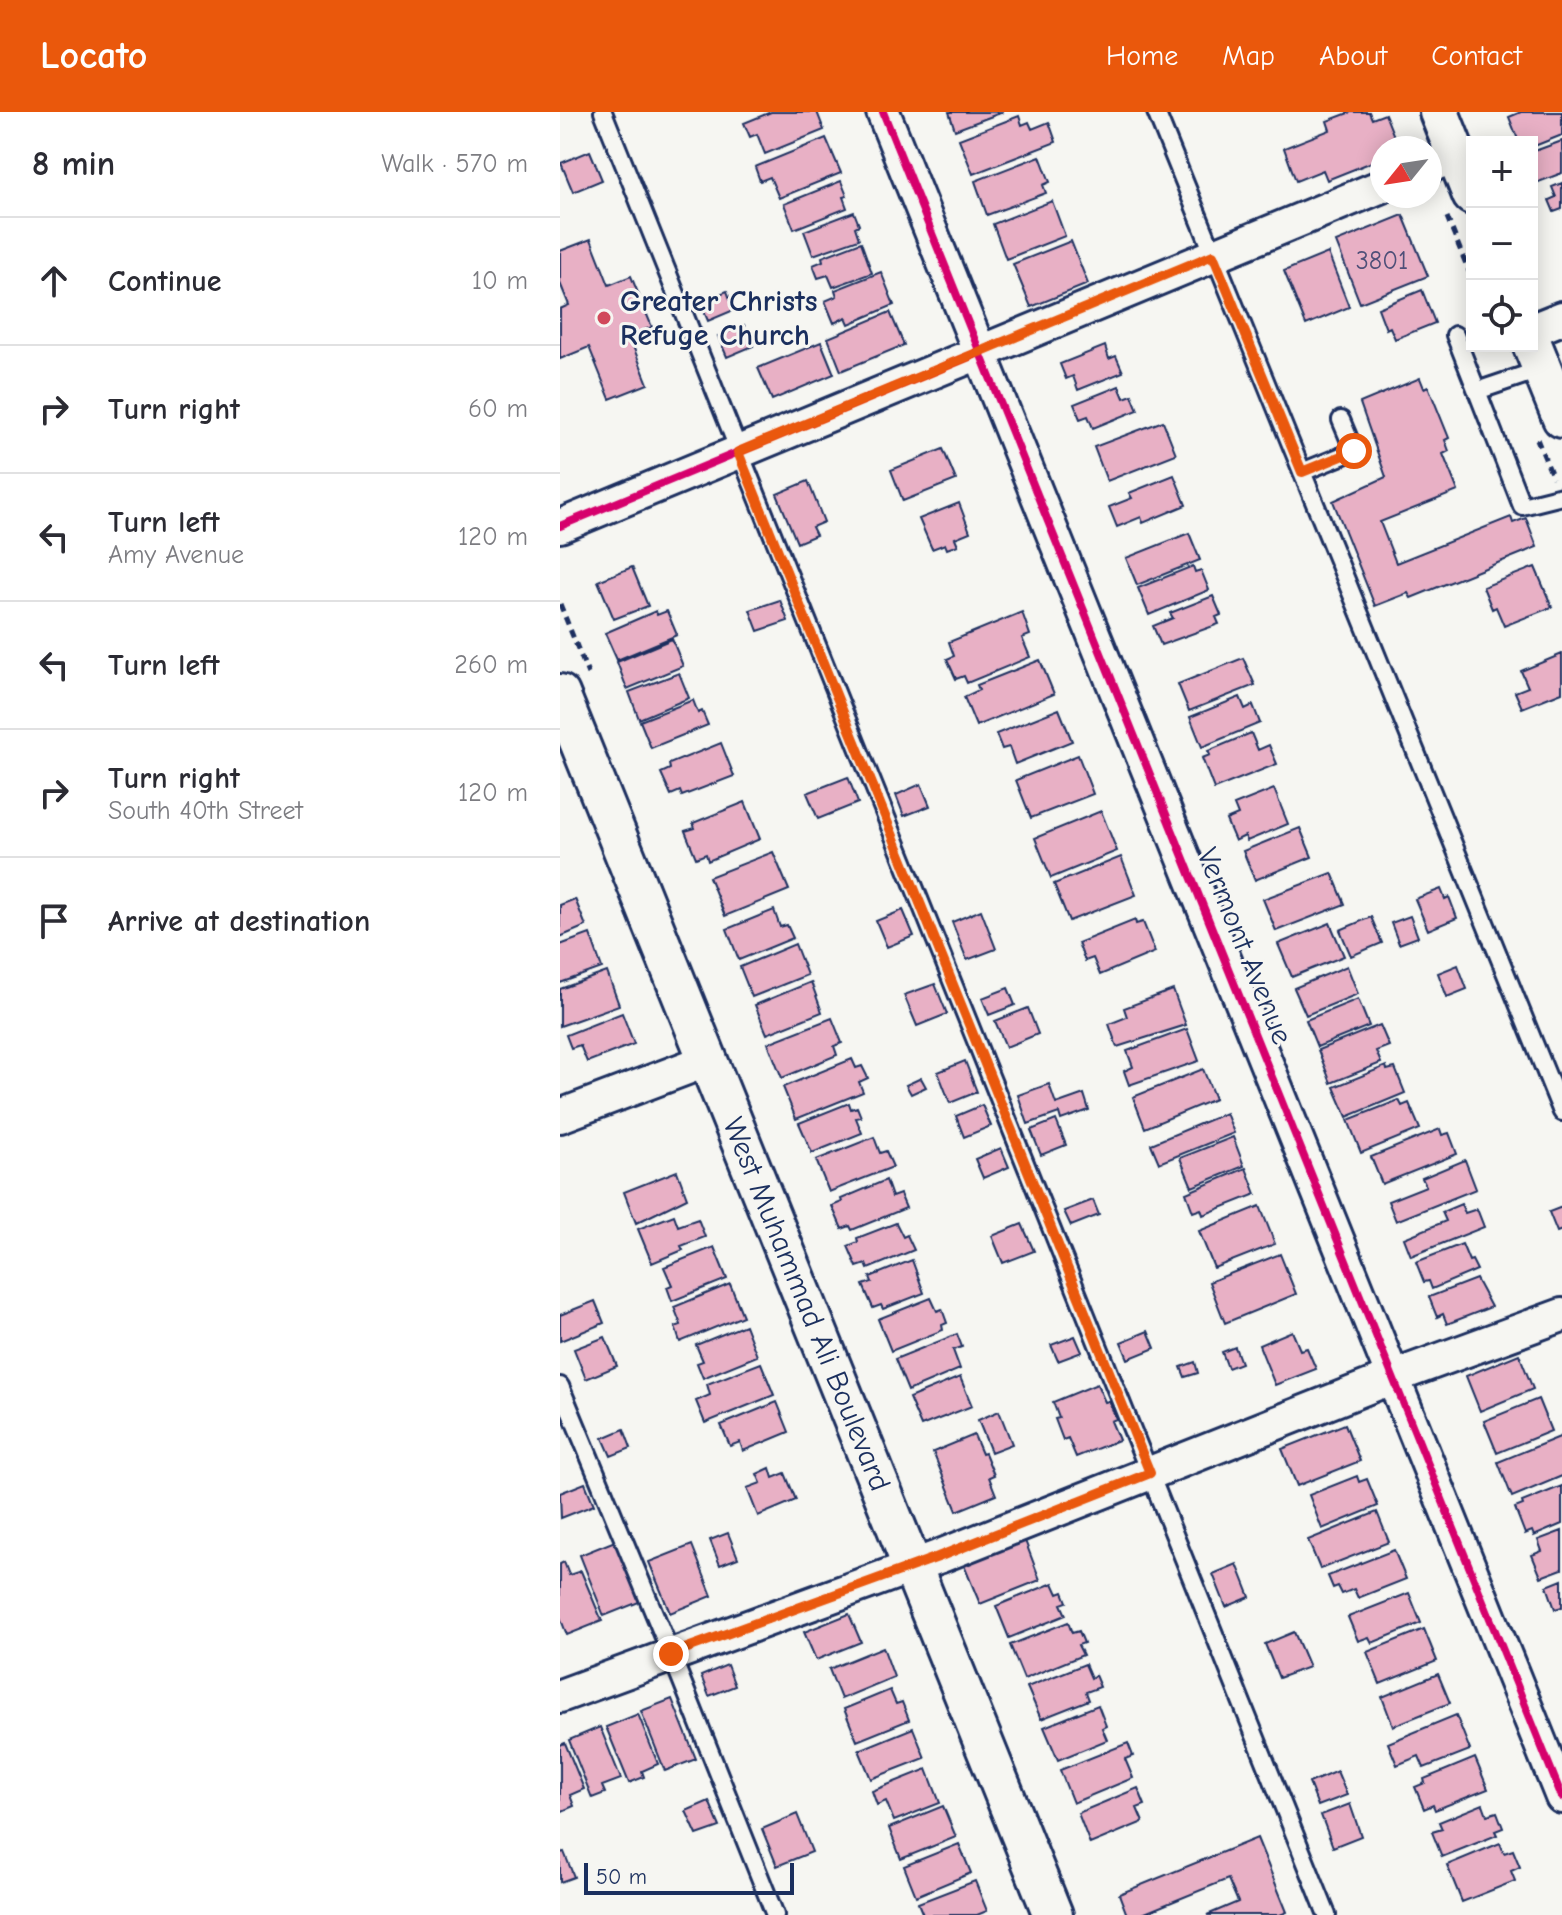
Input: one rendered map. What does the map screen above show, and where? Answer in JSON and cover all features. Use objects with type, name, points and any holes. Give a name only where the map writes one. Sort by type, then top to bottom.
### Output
[{"type":"street","name":"Vermont Avenue","points":[[883,112],[1562,1797]]},
{"type":"street","points":[[1439,112],[1443,160],[1457,200]]},
{"type":"street","points":[[560,526],[1370,191]]},
{"type":"street","points":[[1538,328],[1562,318]]},
{"type":"street","points":[[1537,356],[1562,418]]},
{"type":"street","name":"West Muhammad Ali Boulevard","points":[[560,694],[1053,1915]]},
{"type":"street","points":[[560,1116],[708,1060]]},
{"type":"street","points":[[560,1696],[913,1566],[1393,1377],[1562,1315]]},
{"type":"lane","points":[[603,112],[1327,1915]]},
{"type":"lane","points":[[1156,112],[1562,1112]]},
{"type":"lane","points":[[1455,335],[1522,506],[1562,496]]},
{"type":"lane","points":[[1477,391],[1537,356]]},
{"type":"lane","points":[[1302,472],[1354,451],[1341,420]]},
{"type":"lane","points":[[560,1386],[566,1414],[671,1654],[775,1915]]},
{"type":"path","points":[[1457,200],[1466,247]]},
{"type":"building","points":[[771,112],[817,112],[824,130],[765,154],[757,134],[750,137],[744,123]]},
{"type":"building","points":[[949,112],[1003,112],[955,130]]},
{"type":"building","points":[[1351,112],[1369,112],[1372,119],[1385,114],[1394,136],[1370,136],[1370,163],[1327,180],[1323,170],[1296,181],[1284,148],[1330,130],[1327,121]]},
{"type":"building","points":[[1521,112],[1562,112],[1562,135],[1538,145],[1538,136],[1517,136],[1509,117]]},
{"type":"building","points":[[1019,116],[1022,125],[1029,122],[1032,129],[1049,122],[1056,142],[973,174],[959,139]]},
{"type":"building","points":[[826,138],[841,173],[779,198],[770,177],[760,181],[755,167]]},
{"type":"building","points":[[1562,141],[1562,173],[1538,182],[1538,150]]},
{"type":"building","points":[[590,151],[602,180],[573,192],[561,163]]},
{"type":"building","points":[[1040,156],[1050,182],[1043,185],[1046,193],[987,215],[975,181]]},
{"type":"building","points":[[841,181],[847,196],[843,197],[847,208],[794,229],[784,204]]},
{"type":"building","points":[[1562,183],[1562,209],[1554,212],[1549,200],[1556,197],[1552,187]]},
{"type":"building","points":[[1052,201],[1065,236],[1006,259],[993,224]]},
{"type":"building","points":[[854,212],[859,225],[855,227],[859,239],[813,255],[804,231]]},
{"type":"building","points":[[1403,215],[1428,276],[1360,303],[1336,242]]},
{"type":"building","name":"Greater Christs Refuge Church","points":[[591,239],[609,285],[631,276],[652,327],[629,336],[648,384],[610,399],[589,347],[560,359],[560,309],[569,305],[560,283],[560,251]]},
{"type":"building","points":[[1071,241],[1088,284],[1031,307],[1013,264]]},
{"type":"building","points":[[861,242],[872,273],[833,287],[828,275],[818,278],[813,265],[823,261],[822,257]]},
{"type":"building","points":[[1328,253],[1349,307],[1306,325],[1284,271]]},
{"type":"building","points":[[881,272],[894,305],[849,324],[846,317],[834,323],[825,301],[837,296],[835,290]]},
{"type":"building","points":[[1422,290],[1435,323],[1395,339],[1390,327],[1386,329],[1378,308]]},
{"type":"building","points":[[727,291],[734,310],[708,321],[700,302]]},
{"type":"building","points":[[890,312],[904,345],[841,371],[828,338]]},
{"type":"building","points":[[744,325],[753,346],[727,357],[718,336]]},
{"type":"building","points":[[821,342],[834,374],[772,400],[758,368]]},
{"type":"building","points":[[1105,346],[1109,359],[1116,356],[1123,372],[1078,390],[1073,376],[1066,379],[1060,364]]},
{"type":"building","points":[[1420,378],[1424,388],[1428,386],[1449,438],[1445,440],[1449,451],[1443,454],[1458,491],[1380,522],[1396,563],[1511,517],[1513,523],[1526,518],[1537,547],[1411,598],[1408,593],[1375,606],[1333,501],[1386,477],[1360,403]]},
{"type":"building","points":[[1119,386],[1124,398],[1132,395],[1138,410],[1093,428],[1088,416],[1080,419],[1074,404]]},
{"type":"building","points":[[1163,421],[1176,454],[1107,481],[1094,447]]},
{"type":"building","points":[[943,449],[956,480],[903,501],[891,470]]},
{"type":"building","points":[[1174,475],[1186,505],[1143,523],[1141,517],[1117,527],[1109,507],[1132,498],[1129,493]]},
{"type":"building","points":[[808,481],[824,522],[812,527],[816,535],[797,543],[777,494]]},
{"type":"building","points":[[959,503],[970,532],[955,538],[958,545],[947,549],[945,544],[932,549],[919,519]]},
{"type":"building","points":[[1189,533],[1200,560],[1137,585],[1126,558]]},
{"type":"building","points":[[1193,566],[1195,572],[1201,570],[1209,590],[1149,615],[1138,588]]},
{"type":"building","points":[[632,567],[648,606],[614,619],[598,581]]},
{"type":"building","points":[[1535,567],[1552,607],[1504,626],[1496,607],[1492,609],[1483,587]]},
{"type":"building","points":[[1213,596],[1221,615],[1216,617],[1219,624],[1161,645],[1153,626],[1173,618],[1170,613]]},
{"type":"building","points":[[780,600],[788,621],[758,631],[750,610]]},
{"type":"building","points":[[656,611],[657,615],[667,611],[677,635],[617,660],[605,633]]},
{"type":"building","points":[[1022,612],[1030,635],[1022,638],[1030,657],[967,683],[964,676],[956,679],[947,659],[954,656],[949,642]]},
{"type":"building","points":[[672,639],[683,666],[627,689],[617,662]]},
{"type":"building","points":[[1562,654],[1562,692],[1522,708],[1515,692],[1528,687],[1521,671]]},
{"type":"building","points":[[1243,658],[1255,685],[1189,711],[1178,684]]},
{"type":"building","points":[[1040,660],[1054,694],[976,726],[964,697],[979,690],[977,685]]},
{"type":"building","points":[[679,673],[689,698],[639,719],[629,692]]},
{"type":"building","points":[[1240,697],[1245,709],[1253,705],[1260,723],[1202,747],[1190,717]]},
{"type":"building","points":[[693,700],[698,713],[702,711],[708,725],[651,748],[640,721]]},
{"type":"building","points":[[1059,709],[1072,741],[1015,764],[1009,747],[1002,749],[996,734]]},
{"type":"building","points":[[1251,733],[1258,750],[1269,745],[1277,764],[1214,789],[1202,758],[1210,755],[1208,751]]},
{"type":"building","points":[[721,743],[734,776],[682,796],[680,791],[671,795],[661,773],[670,769],[669,764]]},
{"type":"building","points":[[1078,755],[1093,794],[1031,818],[1016,780]]},
{"type":"building","points":[[848,777],[858,803],[818,819],[807,793]]},
{"type":"building","points":[[921,784],[930,806],[904,816],[896,795]]},
{"type":"building","points":[[1274,789],[1288,824],[1247,841],[1245,836],[1235,841],[1226,820],[1238,815],[1234,805]]},
{"type":"building","points":[[745,802],[760,839],[708,861],[706,854],[696,858],[685,831],[695,828],[693,823]]},
{"type":"building","points":[[1101,811],[1117,851],[1051,878],[1035,838]]},
{"type":"building","points":[[1300,828],[1312,857],[1255,880],[1243,851]]},
{"type":"building","points":[[773,852],[789,890],[725,916],[709,877]]},
{"type":"building","points":[[1121,857],[1136,895],[1069,921],[1054,884]]},
{"type":"building","points":[[1332,873],[1345,904],[1276,931],[1263,899]]},
{"type":"building","points":[[1441,889],[1445,899],[1449,897],[1457,918],[1428,930],[1415,899]]},
{"type":"building","points":[[575,899],[586,926],[560,937],[560,905]]},
{"type":"building","points":[[774,910],[780,927],[787,925],[793,938],[739,960],[727,929]]},
{"type":"building","points":[[903,910],[914,936],[887,947],[876,921]]},
{"type":"building","points":[[981,910],[996,949],[967,960],[952,922]]},
{"type":"building","points":[[1410,916],[1418,937],[1399,944],[1391,923]]},
{"type":"building","points":[[1371,917],[1382,943],[1351,956],[1340,930]]},
{"type":"building","points":[[1135,920],[1136,924],[1143,922],[1155,952],[1100,975],[1093,958],[1085,961],[1078,943]]},
{"type":"building","points":[[1330,923],[1344,956],[1292,977],[1278,944]]},
{"type":"building","points":[[590,934],[602,968],[560,983],[560,945]]},
{"type":"building","points":[[795,944],[807,975],[752,997],[740,967]]},
{"type":"building","points":[[1458,965],[1467,989],[1447,997],[1438,973]]},
{"type":"building","points":[[1347,966],[1358,994],[1306,1015],[1294,988]]},
{"type":"building","points":[[607,972],[619,1005],[560,1026],[560,989]]},
{"type":"building","points":[[811,982],[822,1012],[767,1034],[755,1005]]},
{"type":"building","points":[[935,984],[947,1014],[917,1026],[904,995]]},
{"type":"building","points":[[1008,988],[1015,1005],[989,1015],[982,998]]},
{"type":"building","points":[[1173,990],[1186,1025],[1117,1047],[1109,1024],[1127,1017],[1124,1008]]},
{"type":"building","points":[[1358,999],[1369,1026],[1317,1047],[1306,1020]]},
{"type":"building","points":[[1028,1008],[1038,1034],[1006,1047],[995,1021]]},
{"type":"building","points":[[622,1013],[634,1044],[587,1062],[580,1045],[571,1048],[566,1035]]},
{"type":"building","points":[[832,1018],[842,1043],[834,1046],[837,1055],[782,1078],[768,1043]]},
{"type":"building","points":[[1380,1025],[1389,1046],[1376,1051],[1381,1063],[1331,1083],[1318,1050]]},
{"type":"building","points":[[1187,1029],[1199,1061],[1129,1085],[1124,1071],[1133,1067],[1127,1051]]},
{"type":"building","points":[[852,1059],[856,1068],[862,1066],[868,1078],[859,1082],[863,1092],[796,1119],[783,1087]]},
{"type":"building","points":[[965,1061],[977,1092],[950,1103],[938,1072]]},
{"type":"building","points":[[1386,1066],[1387,1070],[1395,1068],[1405,1093],[1347,1117],[1334,1087]]},
{"type":"building","points":[[1203,1069],[1215,1099],[1145,1128],[1133,1097]]},
{"type":"building","points":[[921,1078],[926,1087],[911,1094],[906,1085]]},
{"type":"building","points":[[1049,1084],[1056,1104],[1084,1094],[1089,1110],[1061,1120],[1059,1113],[1028,1124],[1018,1095]]},
{"type":"building","points":[[1399,1100],[1402,1106],[1409,1103],[1420,1129],[1361,1153],[1348,1120]]},
{"type":"building","points":[[849,1103],[851,1109],[857,1107],[861,1117],[856,1118],[862,1133],[812,1153],[799,1123]]},
{"type":"building","points":[[982,1105],[991,1126],[964,1137],[956,1116]]},
{"type":"building","points":[[1226,1113],[1234,1133],[1159,1163],[1151,1144]]},
{"type":"building","points":[[1056,1120],[1066,1145],[1041,1155],[1031,1130]]},
{"type":"building","points":[[1440,1129],[1442,1135],[1449,1133],[1457,1154],[1382,1184],[1371,1157]]},
{"type":"building","points":[[874,1137],[880,1153],[886,1151],[893,1167],[829,1192],[816,1160]]},
{"type":"building","points":[[1233,1137],[1244,1166],[1192,1187],[1180,1158]]},
{"type":"building","points":[[1001,1148],[1009,1167],[983,1178],[975,1159]]},
{"type":"building","points":[[1465,1160],[1476,1189],[1396,1221],[1388,1201],[1426,1186],[1422,1178]]},
{"type":"building","points":[[1246,1168],[1256,1194],[1203,1215],[1201,1209],[1193,1212],[1186,1193]]},
{"type":"building","points":[[677,1171],[687,1198],[636,1223],[624,1192]]},
{"type":"building","points":[[886,1180],[892,1197],[900,1194],[906,1208],[852,1230],[850,1226],[842,1229],[832,1206],[842,1202],[841,1199]]},
{"type":"building","points":[[1093,1200],[1099,1215],[1071,1226],[1064,1211]]},
{"type":"building","points":[[1461,1204],[1465,1213],[1477,1209],[1484,1227],[1411,1256],[1404,1238],[1446,1221],[1442,1212]]},
{"type":"building","points":[[1260,1206],[1275,1244],[1214,1268],[1199,1231]]},
{"type":"building","points":[[1562,1207],[1562,1230],[1557,1232],[1549,1212]]},
{"type":"building","points":[[674,1215],[678,1226],[698,1219],[705,1237],[681,1246],[683,1250],[652,1263],[638,1229]]},
{"type":"building","points":[[896,1223],[903,1237],[907,1235],[914,1250],[868,1269],[866,1264],[857,1267],[848,1246],[858,1242],[857,1238]]},
{"type":"building","points":[[1022,1224],[1034,1251],[1003,1263],[992,1236]]},
{"type":"building","points":[[1462,1244],[1469,1261],[1472,1260],[1477,1270],[1432,1289],[1429,1281],[1424,1282],[1416,1262]]},
{"type":"building","points":[[714,1247],[727,1279],[672,1301],[667,1287],[672,1285],[664,1267]]},
{"type":"building","points":[[1280,1254],[1296,1294],[1225,1323],[1209,1282]]},
{"type":"building","points":[[912,1260],[924,1293],[883,1309],[881,1305],[873,1308],[863,1285],[872,1282],[870,1277]]},
{"type":"building","points":[[1476,1279],[1491,1307],[1447,1324],[1443,1314],[1437,1317],[1429,1297]]},
{"type":"building","points":[[730,1284],[743,1316],[680,1342],[675,1327],[681,1325],[674,1307]]},
{"type":"building","points":[[931,1298],[937,1311],[942,1309],[947,1323],[942,1325],[943,1330],[891,1351],[878,1319]]},
{"type":"building","points":[[595,1301],[604,1323],[560,1341],[560,1315]]},
{"type":"building","points":[[745,1325],[757,1356],[703,1378],[697,1363],[703,1361],[696,1345]]},
{"type":"building","points":[[1148,1331],[1155,1348],[1128,1359],[1121,1342]]},
{"type":"building","points":[[1292,1331],[1300,1350],[1307,1348],[1316,1369],[1275,1385],[1259,1345]]},
{"type":"building","points":[[957,1334],[962,1347],[953,1350],[960,1369],[908,1391],[895,1359]]},
{"type":"building","points":[[1075,1336],[1082,1352],[1058,1361],[1051,1345]]},
{"type":"building","points":[[605,1337],[617,1366],[586,1379],[574,1349]]},
{"type":"building","points":[[1235,1347],[1241,1363],[1228,1368],[1222,1352]]},
{"type":"building","points":[[1519,1354],[1533,1389],[1480,1411],[1466,1376]]},
{"type":"building","points":[[1195,1362],[1198,1373],[1185,1377],[1181,1367]]},
{"type":"building","points":[[761,1363],[774,1395],[705,1423],[696,1401],[710,1395],[707,1384]]},
{"type":"building","points":[[960,1377],[972,1406],[921,1426],[909,1398]]},
{"type":"building","points":[[1097,1384],[1105,1402],[1109,1401],[1116,1419],[1111,1421],[1119,1440],[1076,1457],[1068,1438],[1063,1440],[1053,1402]]},
{"type":"building","points":[[1538,1399],[1551,1431],[1497,1453],[1484,1421]]},
{"type":"building","points":[[777,1402],[789,1432],[743,1451],[740,1442],[730,1446],[721,1425]]},
{"type":"building","points":[[999,1411],[1012,1444],[991,1452],[978,1420]]},
{"type":"building","points":[[1345,1424],[1360,1461],[1297,1486],[1282,1449]]},
{"type":"building","points":[[624,1429],[631,1448],[611,1456],[603,1438]]},
{"type":"building","points":[[974,1435],[994,1475],[989,1477],[996,1495],[957,1511],[933,1452]]},
{"type":"building","points":[[1562,1436],[1562,1476],[1512,1497],[1498,1462]]},
{"type":"building","points":[[770,1468],[773,1478],[785,1473],[796,1500],[758,1516],[747,1488],[761,1483],[757,1474]]},
{"type":"building","points":[[1357,1476],[1359,1482],[1367,1479],[1378,1506],[1322,1529],[1309,1495]]},
{"type":"building","points":[[585,1483],[594,1505],[561,1518],[560,1493]]},
{"type":"building","points":[[1562,1486],[1562,1524],[1534,1536],[1532,1531],[1525,1534],[1515,1508],[1523,1505],[1522,1502]]},
{"type":"building","points":[[1377,1512],[1389,1542],[1320,1569],[1308,1540]]},
{"type":"building","points":[[1562,1531],[1562,1569],[1541,1577],[1532,1555],[1542,1551],[1538,1540]]},
{"type":"building","points":[[728,1533],[738,1558],[720,1565],[710,1540]]},
{"type":"building","points":[[1024,1538],[1040,1580],[980,1604],[963,1563]]},
{"type":"building","points":[[615,1541],[639,1602],[604,1616],[580,1555]]},
{"type":"building","points":[[692,1545],[712,1596],[670,1613],[649,1562]]},
{"type":"building","points":[[1394,1550],[1406,1579],[1358,1598],[1354,1589],[1342,1594],[1338,1586],[1333,1588],[1328,1576]]},
{"type":"building","points":[[564,1562],[569,1575],[581,1571],[602,1621],[567,1635],[560,1617],[560,1564]]},
{"type":"building","points":[[1237,1564],[1250,1597],[1226,1607],[1213,1574]]},
{"type":"building","points":[[1562,1580],[1562,1607],[1555,1609],[1547,1586]]},
{"type":"building","points":[[1053,1583],[1058,1594],[1063,1592],[1067,1602],[1061,1604],[1066,1615],[1009,1638],[996,1606]]},
{"type":"building","points":[[1409,1593],[1421,1623],[1372,1643],[1369,1637],[1358,1641],[1348,1617]]},
{"type":"building","points":[[849,1614],[861,1642],[816,1660],[804,1632]]},
{"type":"building","points":[[1068,1622],[1072,1633],[1079,1631],[1084,1643],[1078,1645],[1083,1655],[1024,1679],[1010,1645]]},
{"type":"building","points":[[1424,1629],[1437,1661],[1380,1684],[1367,1652]]},
{"type":"building","points":[[1294,1632],[1309,1667],[1279,1678],[1265,1644]]},
{"type":"building","points":[[883,1647],[894,1677],[841,1699],[829,1669]]},
{"type":"building","points":[[1085,1664],[1091,1678],[1095,1675],[1100,1687],[1086,1692],[1089,1700],[1041,1719],[1027,1687]]},
{"type":"building","points":[[727,1665],[735,1686],[709,1696],[701,1676]]},
{"type":"building","points":[[1438,1674],[1450,1703],[1393,1726],[1382,1697]]},
{"type":"building","points":[[890,1690],[896,1704],[902,1702],[909,1720],[857,1741],[844,1709]]},
{"type":"building","points":[[672,1699],[696,1759],[665,1771],[641,1711]]},
{"type":"building","points":[[1098,1705],[1106,1726],[1102,1728],[1107,1740],[1058,1760],[1044,1727]]},
{"type":"building","points":[[638,1714],[658,1764],[642,1771],[644,1777],[629,1783],[606,1727]]},
{"type":"building","points":[[1456,1715],[1470,1750],[1424,1768],[1419,1756],[1397,1765],[1388,1743]]},
{"type":"building","points":[[600,1727],[621,1779],[602,1786],[605,1793],[592,1798],[569,1740]]},
{"type":"building","points":[[913,1728],[925,1758],[871,1779],[859,1750]]},
{"type":"building","points":[[565,1743],[584,1789],[570,1795],[574,1806],[560,1812],[560,1745]]},
{"type":"building","points":[[1128,1743],[1133,1756],[1125,1759],[1133,1778],[1073,1803],[1060,1770]]},
{"type":"building","points":[[1475,1758],[1488,1789],[1435,1810],[1433,1805],[1424,1809],[1415,1787],[1425,1783],[1424,1779]]},
{"type":"building","points":[[927,1769],[940,1803],[894,1821],[886,1801],[877,1805],[872,1791]]},
{"type":"building","points":[[1337,1771],[1347,1795],[1318,1806],[1309,1783]]},
{"type":"building","points":[[1138,1788],[1145,1805],[1137,1808],[1143,1822],[1090,1844],[1078,1813]]},
{"type":"building","points":[[709,1801],[720,1827],[697,1835],[686,1811]]},
{"type":"building","points":[[1350,1804],[1361,1836],[1333,1847],[1321,1815]]},
{"type":"building","points":[[1483,1804],[1487,1815],[1497,1812],[1503,1828],[1495,1831],[1497,1835],[1442,1857],[1432,1832],[1442,1829],[1439,1822]]},
{"type":"building","points":[[943,1806],[956,1837],[901,1859],[889,1828]]},
{"type":"building","points":[[797,1814],[812,1852],[777,1866],[762,1829]]},
{"type":"building","points":[[1257,1838],[1287,1912],[1280,1915],[1207,1915],[1238,1902],[1228,1879],[1140,1915],[1127,1915],[1119,1894]]},
{"type":"building","points":[[1500,1843],[1504,1853],[1513,1850],[1520,1867],[1511,1871],[1515,1881],[1462,1902],[1447,1865]]},
{"type":"building","points":[[959,1844],[971,1873],[916,1896],[904,1866]]},
{"type":"building","points":[[564,1852],[574,1877],[560,1882],[560,1853]]},
{"type":"building","points":[[975,1881],[987,1911],[977,1915],[923,1915],[918,1903]]},
{"type":"cycle path","points":[[883,112],[1562,1797]]},
{"type":"cycle path","points":[[560,526],[980,352]]},
{"type":"place","name":"Greater Christs Refuge Church","points":[[604,318]]},
{"type":"route","points":[[671,1654],[938,1557],[1150,1473],[738,452],[1213,255],[1302,472],[1354,451]]}]
